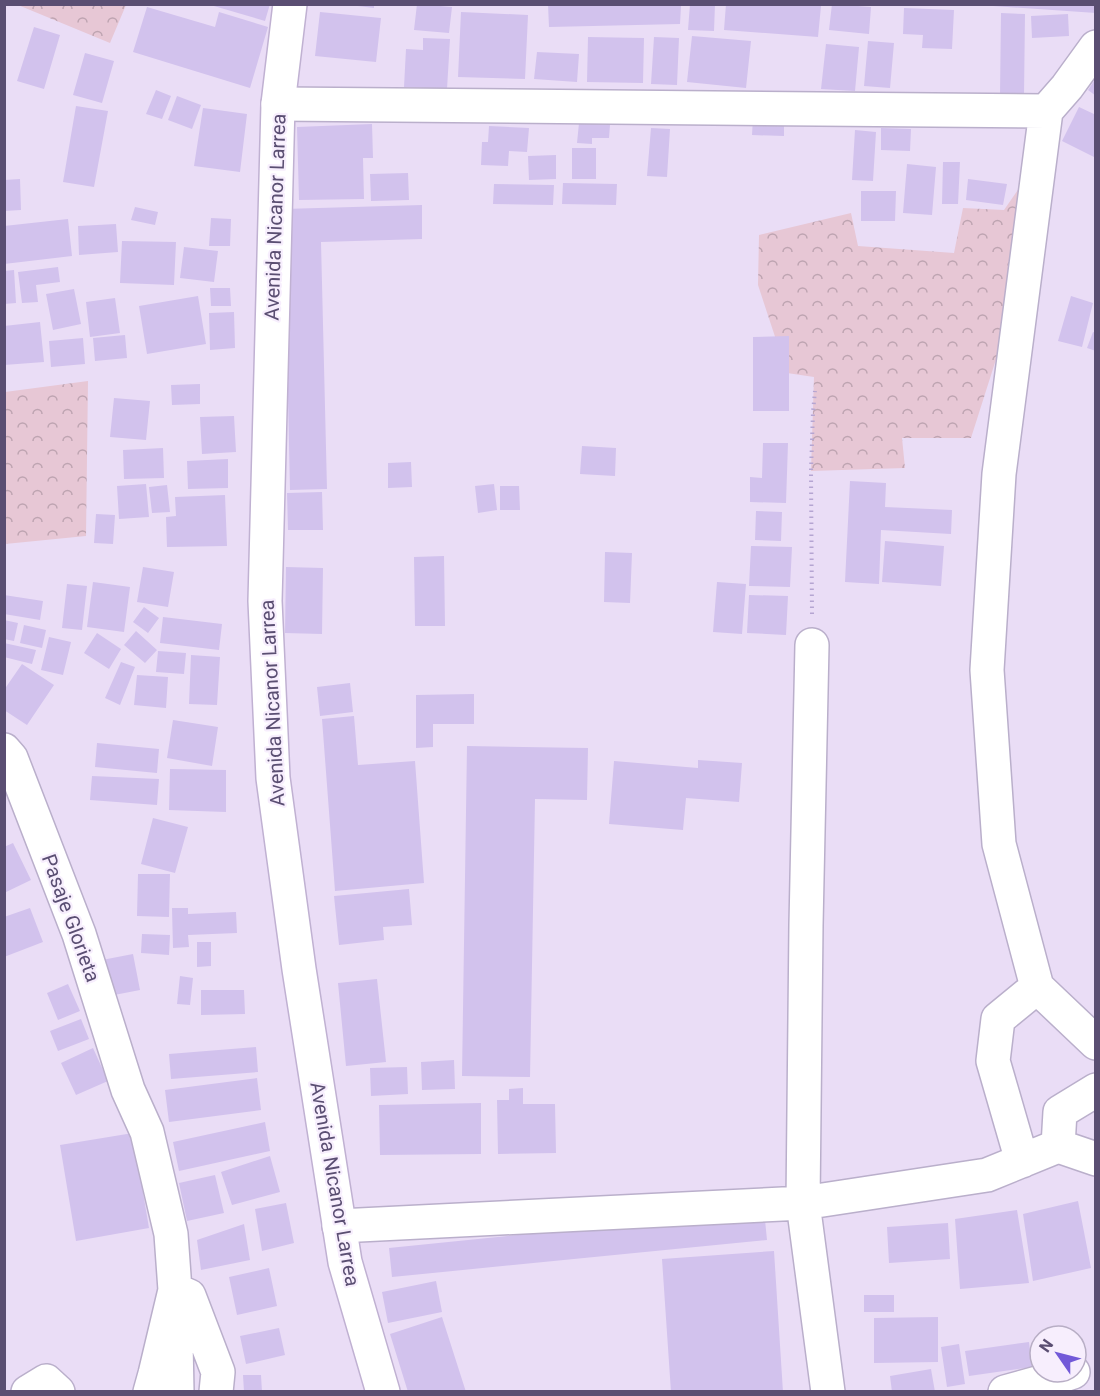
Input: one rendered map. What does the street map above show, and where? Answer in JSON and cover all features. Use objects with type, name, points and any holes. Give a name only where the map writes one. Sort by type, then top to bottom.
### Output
[{"type":"street","name":"Avenida Nicanor Larrea","points":[[290,4],[278,104],[265,601],[273,778],[299,969],[345,1262],[383,1392]]},
{"type":"street","points":[[1095,47],[1067,87],[1046,111],[999,474],[987,670],[999,844],[1037,987],[1095,1043]]},
{"type":"street","points":[[278,104],[1046,111]]},
{"type":"street","points":[[812,645],[803,1203],[828,1392]]},
{"type":"street","name":"Pasaje Glorieta","points":[[4,750],[10,758],[80,934],[128,1090],[147,1132],[171,1234],[175,1290]]},
{"type":"street","points":[[1022,1161],[993,1061],[998,1019],[1037,987]]},
{"type":"street","points":[[1059,1146],[1060,1112],[1095,1090]]},
{"type":"street","points":[[339,1227],[803,1203],[987,1175],[1059,1146],[1095,1159]]},
{"type":"street","points":[[150,1392],[175,1290]]},
{"type":"street","points":[[175,1290],[177,1392]]},
{"type":"street","points":[[175,1290],[189,1296],[218,1372],[216,1392]]},
{"type":"street","points":[[28,1392],[46,1382],[58,1392]]},
{"type":"street","points":[[1005,1392],[1036,1384]]},
{"type":"path","points":[[812,645],[812,471],[815,391]]},
{"type":"shaded area","points":[[5,5],[1095,5],[1095,1391],[5,1392]]},
{"type":"green space","points":[[18,5],[126,5],[110,43]]},
{"type":"green space","points":[[1026,178],[1012,309],[971,438],[902,438],[905,468],[811,471],[814,377],[787,373],[758,285],[759,235],[851,213],[858,246],[954,253],[963,208],[1004,210]]},
{"type":"green space","points":[[88,381],[86,536],[5,544],[5,392]]},
{"type":"building","points":[[207,4],[270,4],[265,21]]},
{"type":"building","points":[[358,4],[374,4],[374,8],[358,6]]},
{"type":"building","points":[[417,4],[452,7],[449,33],[414,30]]},
{"type":"building","points":[[548,4],[681,6],[680,24],[549,27]]},
{"type":"building","points":[[690,4],[715,4],[714,31],[688,30]]},
{"type":"building","points":[[726,4],[821,6],[818,37],[724,30]]},
{"type":"building","points":[[832,4],[871,7],[869,34],[829,30]]},
{"type":"building","points":[[994,4],[1096,4],[1096,13],[993,6]]},
{"type":"building","points":[[147,7],[215,27],[219,12],[268,27],[250,88],[133,52]]},
{"type":"building","points":[[904,8],[954,10],[952,49],[922,48],[923,35],[903,34]]},
{"type":"building","points":[[320,12],[381,18],[376,62],[315,56]]},
{"type":"building","points":[[461,12],[528,15],[525,79],[458,77]]},
{"type":"building","points":[[1001,13],[1025,14],[1024,95],[1000,95]]},
{"type":"building","points":[[1068,14],[1069,36],[1032,38],[1031,16]]},
{"type":"building","points":[[34,27],[60,35],[44,89],[17,81]]},
{"type":"building","points":[[692,36],[751,41],[746,88],[687,82]]},
{"type":"building","points":[[588,37],[644,38],[643,83],[587,82]]},
{"type":"building","points":[[654,37],[679,38],[677,85],[651,84]]},
{"type":"building","points":[[423,38],[450,39],[447,89],[404,87],[406,49],[423,50]]},
{"type":"building","points":[[868,41],[894,43],[890,88],[864,86]]},
{"type":"building","points":[[826,44],[859,47],[855,91],[821,89]]},
{"type":"building","points":[[537,52],[579,54],[577,82],[534,79]]},
{"type":"building","points":[[85,53],[114,61],[102,103],[73,95]]},
{"type":"building","points":[[1096,78],[1096,96],[1088,90]]},
{"type":"building","points":[[156,90],[171,96],[162,119],[146,114]]},
{"type":"building","points":[[177,96],[201,105],[192,129],[168,120]]},
{"type":"building","points":[[76,106],[108,111],[94,187],[63,182]]},
{"type":"building","points":[[1079,107],[1096,115],[1096,158],[1062,141]]},
{"type":"building","points":[[203,108],[247,114],[240,172],[194,166]]},
{"type":"building","points":[[753,117],[784,118],[784,136],[752,135]]},
{"type":"building","points":[[579,123],[610,125],[609,138],[592,138],[592,144],[577,143]]},
{"type":"building","points":[[372,124],[373,158],[363,158],[364,199],[299,200],[297,127]]},
{"type":"building","points":[[489,126],[529,128],[527,152],[509,151],[508,166],[481,165],[482,142],[488,142]]},
{"type":"building","points":[[651,128],[670,129],[667,177],[647,176]]},
{"type":"building","points":[[881,128],[911,129],[910,151],[881,150]]},
{"type":"building","points":[[855,130],[876,132],[873,181],[852,180]]},
{"type":"building","points":[[572,148],[596,148],[596,179],[572,179]]},
{"type":"building","points":[[556,155],[556,179],[529,180],[528,156]]},
{"type":"building","points":[[943,162],[960,162],[958,204],[942,204]]},
{"type":"building","points":[[907,164],[936,167],[932,215],[903,213]]},
{"type":"building","points":[[408,173],[409,200],[371,201],[370,174]]},
{"type":"building","points":[[20,179],[21,210],[4,211],[4,180]]},
{"type":"building","points":[[968,179],[1007,184],[1003,205],[966,200]]},
{"type":"building","points":[[563,183],[617,184],[616,205],[562,204]]},
{"type":"building","points":[[494,184],[554,185],[553,205],[493,204]]},
{"type":"building","points":[[861,191],[896,191],[895,221],[861,221]]},
{"type":"building","points":[[422,205],[422,239],[321,242],[327,489],[290,490],[284,209]]},
{"type":"building","points":[[135,207],[158,212],[155,225],[131,220]]},
{"type":"building","points":[[211,218],[231,219],[230,246],[209,246]]},
{"type":"building","points":[[68,219],[72,256],[4,264],[4,226]]},
{"type":"building","points":[[116,224],[118,252],[79,255],[78,226]]},
{"type":"building","points":[[122,241],[176,242],[174,285],[120,283]]},
{"type":"building","points":[[184,247],[218,251],[214,282],[180,278]]},
{"type":"building","points":[[58,267],[60,282],[36,285],[38,302],[22,303],[18,272]]},
{"type":"building","points":[[14,270],[16,303],[4,304],[4,271]]},
{"type":"building","points":[[210,288],[230,288],[231,306],[211,306]]},
{"type":"building","points":[[74,289],[81,324],[53,330],[46,294]]},
{"type":"building","points":[[198,296],[206,344],[147,354],[139,306]]},
{"type":"building","points":[[1071,296],[1093,303],[1082,347],[1058,341]]},
{"type":"building","points":[[115,298],[120,333],[90,337],[86,302]]},
{"type":"building","points":[[234,312],[235,348],[210,350],[209,313]]},
{"type":"building","points":[[40,322],[44,362],[4,365],[4,326]]},
{"type":"building","points":[[1093,332],[1096,333],[1096,351],[1087,348]]},
{"type":"building","points":[[125,335],[127,358],[95,361],[93,338]]},
{"type":"building","points":[[789,336],[789,411],[753,411],[753,337]]},
{"type":"building","points":[[83,338],[85,364],[51,367],[49,341]]},
{"type":"building","points":[[200,384],[200,404],[172,405],[171,385]]},
{"type":"building","points":[[114,398],[150,401],[146,440],[110,437]]},
{"type":"building","points":[[234,416],[236,452],[202,454],[200,417]]},
{"type":"building","points":[[763,443],[788,443],[786,503],[750,502],[750,477],[762,478]]},
{"type":"building","points":[[582,446],[616,448],[615,476],[580,474]]},
{"type":"building","points":[[163,448],[164,478],[124,479],[123,450]]},
{"type":"building","points":[[228,459],[228,488],[188,489],[187,461]]},
{"type":"building","points":[[411,462],[412,487],[388,488],[388,463]]},
{"type":"building","points":[[850,481],[886,483],[885,507],[952,510],[951,534],[881,530],[879,584],[845,582]]},
{"type":"building","points":[[146,484],[149,517],[119,519],[117,486]]},
{"type":"building","points":[[494,484],[497,510],[478,513],[475,486]]},
{"type":"building","points":[[167,485],[170,512],[152,513],[149,487]]},
{"type":"building","points":[[500,486],[519,486],[520,510],[500,510]]},
{"type":"building","points":[[322,492],[323,530],[288,530],[287,493]]},
{"type":"building","points":[[225,495],[227,546],[167,547],[166,517],[176,516],[175,497]]},
{"type":"building","points":[[756,511],[782,512],[781,541],[755,540]]},
{"type":"building","points":[[96,514],[115,515],[113,544],[94,543]]},
{"type":"building","points":[[885,541],[944,546],[941,586],[882,582]]},
{"type":"building","points":[[751,546],[792,547],[790,587],[749,586]]},
{"type":"building","points":[[605,552],[632,553],[630,603],[604,602]]},
{"type":"building","points":[[444,556],[445,626],[415,626],[414,557]]},
{"type":"building","points":[[143,567],[174,572],[168,607],[137,602]]},
{"type":"building","points":[[286,567],[323,568],[322,634],[285,633]]},
{"type":"building","points":[[93,582],[130,587],[124,632],[87,627]]},
{"type":"building","points":[[717,582],[746,584],[742,634],[713,632]]},
{"type":"building","points":[[67,584],[87,586],[82,630],[62,628]]},
{"type":"building","points":[[4,595],[43,601],[40,620],[4,614]]},
{"type":"building","points":[[749,595],[788,596],[786,635],[747,633]]},
{"type":"building","points":[[144,607],[159,618],[148,633],[133,622]]},
{"type":"building","points":[[163,617],[222,624],[219,650],[160,643]]},
{"type":"building","points":[[4,620],[18,623],[14,641],[4,639]]},
{"type":"building","points":[[24,625],[46,630],[42,648],[20,643]]},
{"type":"building","points":[[136,631],[157,650],[145,663],[124,645]]},
{"type":"building","points":[[97,633],[121,649],[109,669],[84,653]]},
{"type":"building","points":[[49,637],[71,642],[63,675],[41,670]]},
{"type":"building","points":[[4,643],[36,650],[32,664],[4,657]]},
{"type":"building","points":[[158,651],[186,653],[184,674],[156,672]]},
{"type":"building","points":[[191,655],[220,657],[217,705],[189,704]]},
{"type":"building","points":[[121,662],[135,667],[120,705],[105,698]]},
{"type":"building","points":[[22,664],[54,685],[27,725],[4,710],[4,690]]},
{"type":"building","points":[[137,675],[168,677],[166,708],[134,705]]},
{"type":"building","points":[[350,683],[353,712],[320,716],[317,687]]},
{"type":"building","points":[[474,694],[474,724],[433,724],[433,747],[416,748],[416,695]]},
{"type":"building","points":[[354,716],[358,765],[415,761],[424,883],[335,891],[322,719]]},
{"type":"building","points":[[173,720],[218,727],[212,766],[167,758]]},
{"type":"building","points":[[97,743],[159,749],[157,773],[95,767]]},
{"type":"building","points":[[467,746],[588,748],[587,800],[535,799],[530,1077],[462,1076]]},
{"type":"building","points":[[698,760],[742,763],[739,802],[686,798],[683,830],[609,824],[614,761],[698,768]]},
{"type":"building","points":[[170,769],[226,770],[226,812],[169,810]]},
{"type":"building","points":[[92,776],[159,779],[157,805],[90,800]]},
{"type":"building","points":[[153,818],[188,827],[175,873],[141,864]]},
{"type":"building","points":[[13,843],[31,880],[4,893],[4,847]]},
{"type":"building","points":[[138,874],[170,874],[169,917],[137,916]]},
{"type":"building","points":[[409,889],[412,925],[383,927],[384,940],[339,945],[334,896]]},
{"type":"building","points":[[30,908],[43,942],[4,957],[4,917]]},
{"type":"building","points":[[172,908],[188,908],[188,914],[236,912],[237,933],[188,935],[189,947],[173,948]]},
{"type":"building","points":[[142,934],[170,935],[169,955],[141,953]]},
{"type":"building","points":[[197,942],[211,942],[211,966],[197,967]]},
{"type":"building","points":[[133,954],[140,990],[109,996],[102,960]]},
{"type":"building","points":[[180,976],[193,978],[190,1005],[177,1004]]},
{"type":"building","points":[[377,979],[386,1062],[346,1066],[338,983]]},
{"type":"building","points":[[68,984],[80,1011],[58,1020],[47,993]]},
{"type":"building","points":[[201,990],[244,990],[245,1014],[201,1015]]},
{"type":"building","points":[[81,1019],[89,1039],[58,1051],[50,1031]]},
{"type":"building","points":[[256,1047],[258,1072],[171,1079],[169,1054]]},
{"type":"building","points":[[93,1048],[108,1081],[76,1095],[61,1063]]},
{"type":"building","points":[[454,1060],[455,1089],[422,1090],[421,1062]]},
{"type":"building","points":[[407,1067],[408,1094],[371,1096],[370,1068]]},
{"type":"building","points":[[257,1078],[261,1110],[169,1122],[165,1090]]},
{"type":"building","points":[[523,1088],[523,1104],[555,1104],[556,1153],[498,1154],[497,1100],[509,1100],[509,1089]]},
{"type":"building","points":[[481,1103],[481,1154],[380,1155],[379,1105]]},
{"type":"building","points":[[265,1122],[270,1151],[179,1171],[173,1142]]},
{"type":"building","points":[[133,1133],[149,1228],[76,1241],[60,1145]]},
{"type":"building","points":[[270,1156],[280,1192],[232,1205],[221,1172]]},
{"type":"building","points":[[215,1175],[224,1213],[187,1221],[179,1183]]},
{"type":"building","points":[[1078,1201],[1091,1268],[1033,1281],[1023,1214]]},
{"type":"building","points":[[286,1203],[294,1243],[262,1251],[255,1209]]},
{"type":"building","points":[[764,1210],[767,1240],[392,1277],[389,1248]]},
{"type":"building","points":[[1017,1210],[1029,1283],[960,1289],[955,1219]]},
{"type":"building","points":[[948,1223],[950,1259],[889,1263],[887,1227]]},
{"type":"building","points":[[244,1224],[250,1260],[201,1270],[197,1240]]},
{"type":"building","points":[[774,1251],[783,1392],[671,1392],[662,1259]]},
{"type":"building","points":[[269,1268],[277,1306],[237,1315],[229,1277]]},
{"type":"building","points":[[436,1281],[442,1312],[388,1323],[382,1292]]},
{"type":"building","points":[[864,1295],[894,1295],[894,1312],[864,1312]]},
{"type":"building","points":[[442,1317],[466,1392],[408,1392],[390,1334]]},
{"type":"building","points":[[938,1317],[938,1362],[874,1363],[874,1318]]},
{"type":"building","points":[[279,1328],[285,1355],[246,1364],[240,1336]]},
{"type":"building","points":[[1028,1342],[1028,1368],[969,1376],[965,1351]]},
{"type":"building","points":[[959,1344],[965,1384],[947,1387],[941,1347]]},
{"type":"building","points":[[931,1369],[935,1392],[892,1392],[890,1376]]},
{"type":"building","points":[[243,1375],[261,1375],[262,1392],[244,1392]]}]
